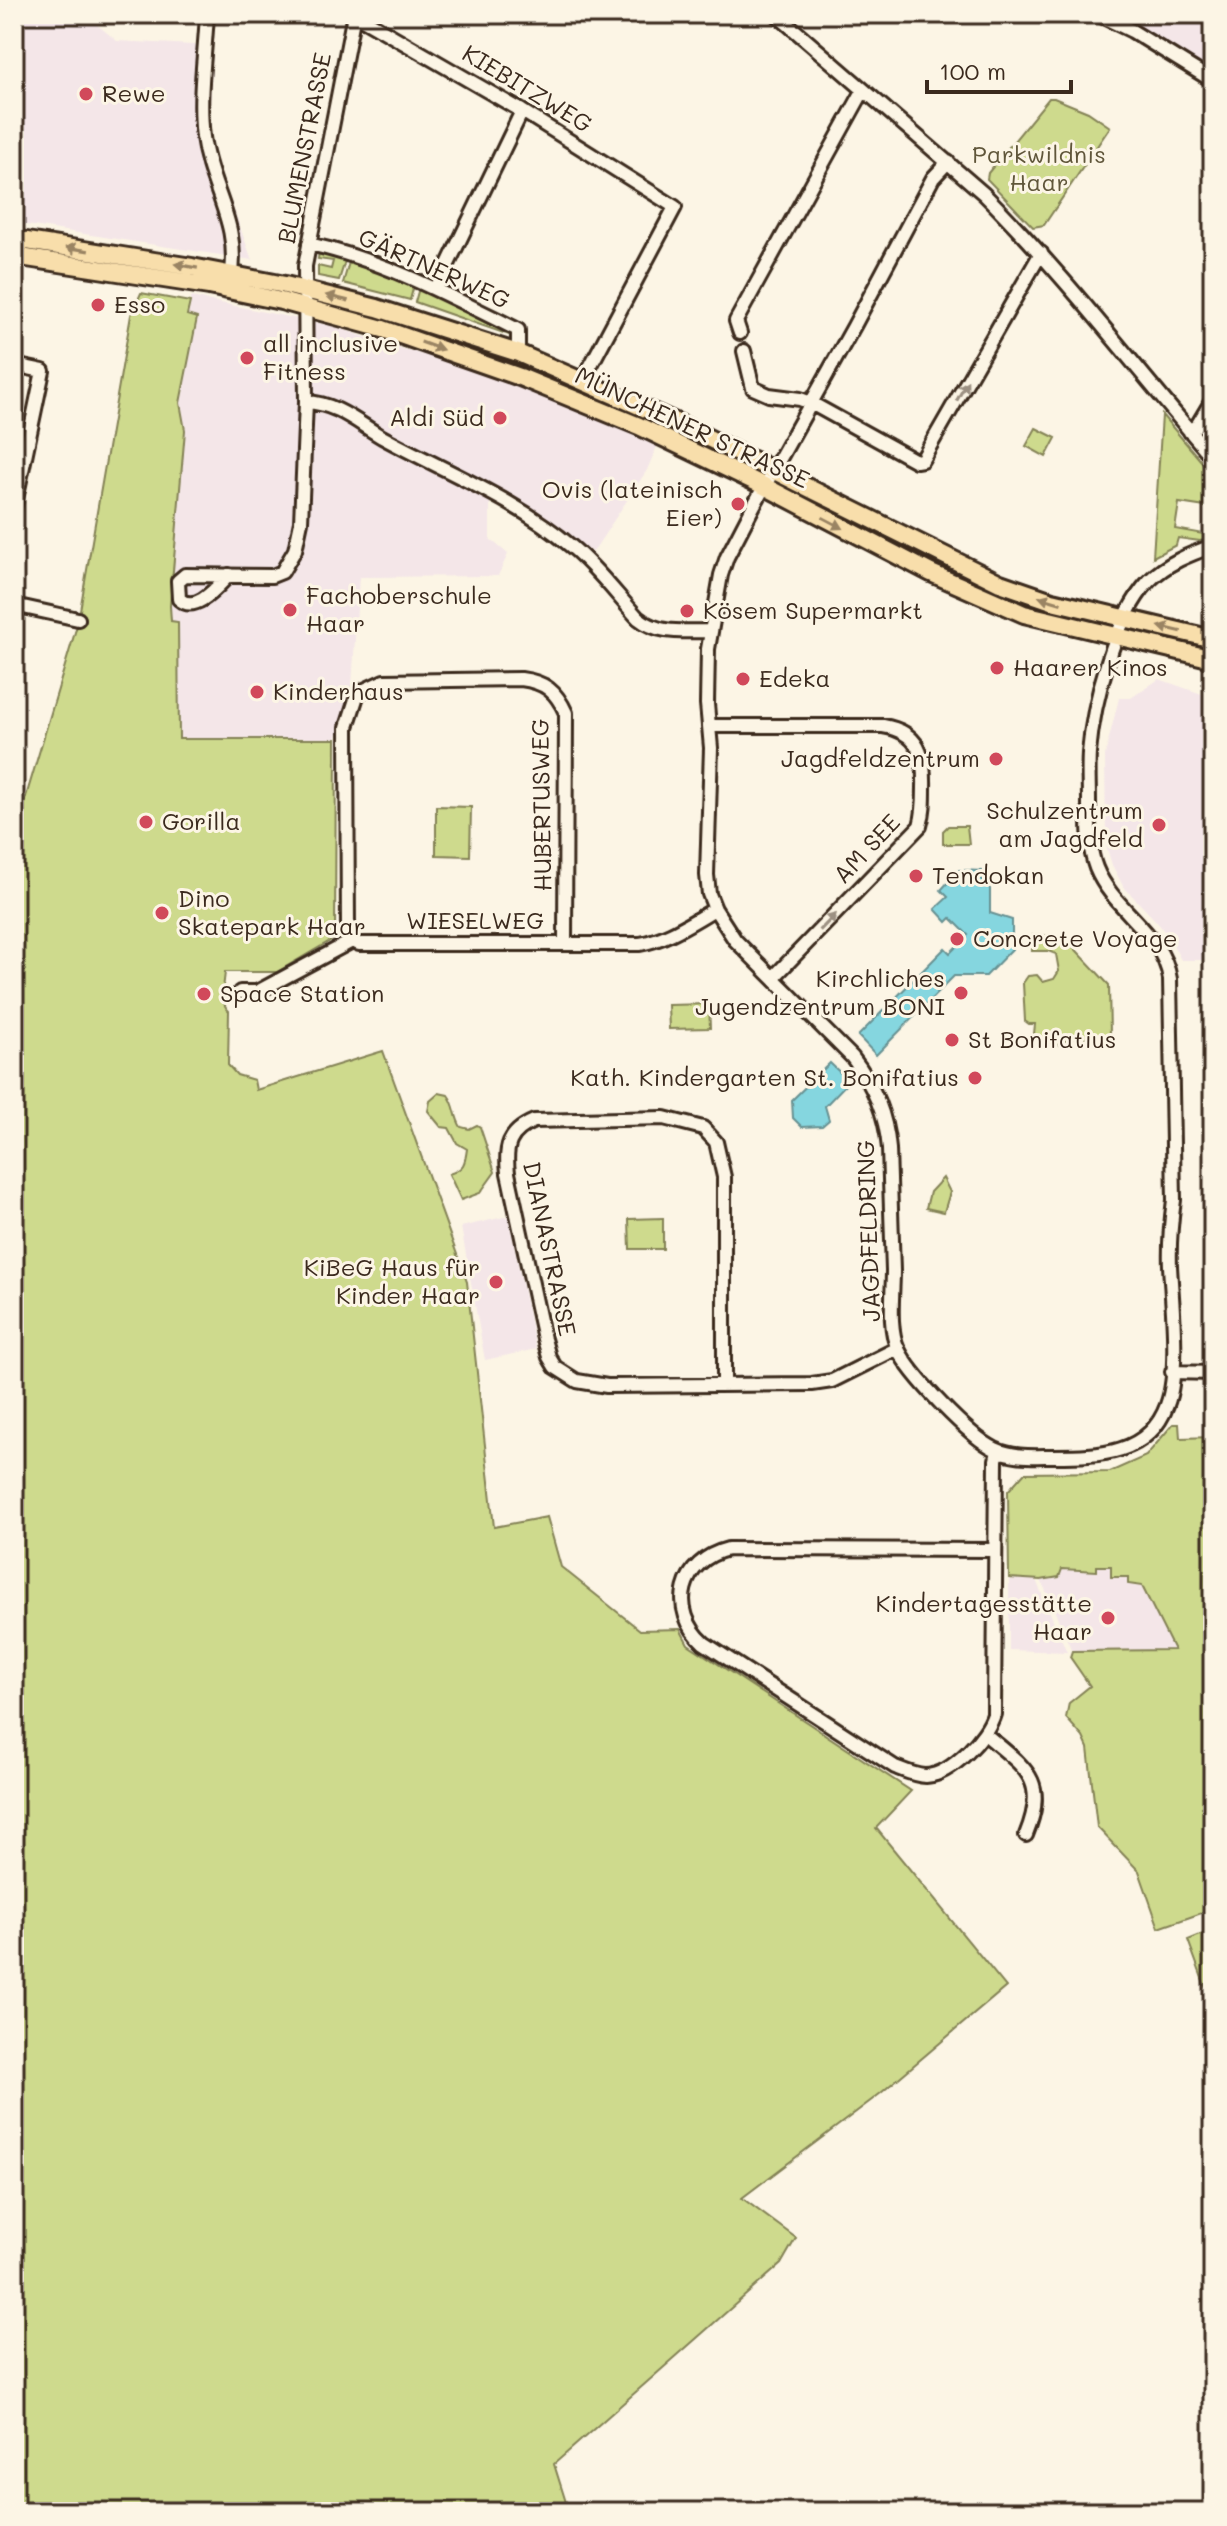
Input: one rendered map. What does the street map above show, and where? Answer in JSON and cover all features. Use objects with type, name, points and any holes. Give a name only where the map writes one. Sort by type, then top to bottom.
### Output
[{"type":"main road","points":[[14,239],[138,266]]},
{"type":"main road","points":[[14,256],[138,266]]},
{"type":"main road","name":"MÜNCHENER STRASSE","points":[[138,266],[304,299],[377,308],[518,353],[680,424],[1000,583],[1052,601],[1213,639]]},
{"type":"main road","name":"MÜNCHENER STRASSE","points":[[304,299],[548,387],[639,426],[764,486],[865,540],[1024,614],[1213,659]]},
{"type":"street","points":[[207,14],[202,134],[234,239],[230,282]]},
{"type":"street","name":"KIEBITZWEG","points":[[354,14],[522,111],[675,207],[583,380]]},
{"type":"street","name":"BLUMENSTRASSE","points":[[229,575],[272,576],[282,572],[295,550],[301,522],[306,402],[305,266],[354,14]]},
{"type":"street","points":[[776,14],[984,194],[1041,253],[1213,458]]},
{"type":"street","points":[[1097,14],[1132,31],[1213,81]]},
{"type":"street","points":[[740,333],[736,321],[863,91]]},
{"type":"street","points":[[436,289],[522,111]]},
{"type":"street","name":"JAGDFELDRING","points":[[948,162],[933,178],[727,557],[709,631],[707,875],[709,894],[715,909],[735,940],[852,1057],[872,1086],[884,1115],[889,1149],[893,1317],[898,1348],[929,1389],[978,1439],[998,1451],[1020,1456],[1096,1456],[1128,1448],[1150,1432],[1160,1419],[1171,1391],[1173,1304],[1170,1227],[1174,1186],[1169,973],[1158,949],[1110,893],[1099,875],[1089,834],[1090,744],[1111,649],[1137,596],[1169,564],[1213,546]]},
{"type":"street","name":"GÄRTNERWEG","points":[[309,244],[349,253],[436,289],[518,330],[518,353]]},
{"type":"street","points":[[744,351],[753,388],[769,395],[811,403],[916,461],[924,459],[1041,253]]},
{"type":"street","points":[[14,365],[43,371],[14,509]]},
{"type":"street","points":[[1190,432],[1213,399]]},
{"type":"street","points":[[306,402],[329,405],[543,525],[597,570],[645,624],[659,631],[709,631]]},
{"type":"street","points":[[14,605],[78,619]]},
{"type":"street","name":"HUBERTUSWEG","points":[[352,941],[348,929],[347,727],[358,693],[376,682],[397,679],[521,679],[550,687],[566,713],[565,943]]},
{"type":"street","name":"AM SEE","points":[[710,726],[893,727],[918,746],[924,762],[924,815],[920,826],[773,978]]},
{"type":"street","name":"WIESELWEG","points":[[352,941],[359,944],[640,944],[655,941],[715,909]]},
{"type":"street","points":[[240,992],[257,992],[352,941]]},
{"type":"street","name":"DIANASTRASSE","points":[[724,1384],[724,1177],[716,1142],[703,1128],[664,1118],[534,1121],[522,1126],[509,1144],[506,1156],[508,1173],[544,1339],[555,1367],[577,1381],[591,1384],[724,1384],[812,1384],[832,1381],[898,1348]]},
{"type":"street","points":[[1172,1372],[1213,1373]]},
{"type":"street","points":[[995,1550],[728,1549],[701,1561],[687,1580],[683,1594],[686,1620],[693,1633],[704,1643],[895,1767],[924,1776],[941,1772],[985,1734],[993,1720],[998,1451]]},
{"type":"street","points":[[985,1734],[1013,1758],[1033,1783],[1037,1801],[1026,1835]]},
{"type":"shaded area","points":[[14,14],[84,14],[117,41],[213,46],[209,131],[215,158],[252,260],[14,223]]},
{"type":"shaded area","points":[[1107,14],[1213,14],[1213,74]]},
{"type":"shaded area","points":[[191,297],[333,326],[507,379],[658,444],[647,470],[593,552],[490,500],[490,539],[508,554],[498,576],[359,577],[352,686],[336,739],[179,740],[178,622],[171,621],[170,606],[185,430],[180,403],[197,319],[187,316]]},
{"type":"shaded area","name":"Schulzentrum am Jagdfeld","points":[[1159,679],[1213,698],[1213,960],[1181,960],[1157,922],[1123,886],[1106,845],[1105,755],[1119,698],[1131,698]]},
{"type":"shaded area","name":"KiBeG Haus für Kinder Haar","points":[[508,1216],[536,1349],[485,1360],[461,1227]]},
{"type":"shaded area","name":"Kindertagesstätte Haar","points":[[1097,1566],[1111,1566],[1141,1586],[1174,1651],[1072,1651],[1041,1580],[1058,1577],[1061,1569],[1097,1571]]},
{"type":"shaded area","points":[[1009,1578],[1035,1578],[1067,1652],[1009,1650]]},
{"type":"green space","name":"Parkwildnis Haar","points":[[1049,98],[1088,112],[1110,127],[1044,225],[1033,227],[987,179],[988,173]]},
{"type":"green space","points":[[319,251],[346,258],[339,280],[318,276],[318,266],[331,269],[333,261],[318,259]]},
{"type":"green space","points":[[350,259],[414,285],[410,300],[343,283]]},
{"type":"green space","points":[[419,288],[511,332],[512,336],[415,302]]},
{"type":"green space","points":[[141,293],[190,302],[187,315],[197,318],[180,403],[185,430],[170,606],[171,621],[178,622],[179,739],[336,739],[335,938],[277,972],[225,972],[224,1003],[229,1011],[228,1065],[237,1075],[254,1080],[256,1090],[383,1051],[467,1282],[494,1527],[547,1517],[561,1567],[640,1630],[680,1629],[688,1644],[911,1791],[876,1828],[1006,1987],[881,2093],[742,2198],[796,2238],[781,2264],[554,2464],[569,2512],[14,2512],[14,837],[78,622],[131,315]]},
{"type":"green space","points":[[1162,415],[1213,475],[1212,508],[1179,503],[1175,529],[1209,535],[1211,538],[1200,541],[1178,538],[1176,545],[1153,557]]},
{"type":"green space","points":[[1036,428],[1056,438],[1046,457],[1026,446]]},
{"type":"green space","points":[[436,806],[471,807],[470,856],[436,855]]},
{"type":"green space","points":[[948,826],[967,826],[969,844],[943,844],[943,831]]},
{"type":"green space","points":[[1033,935],[1064,937],[1109,985],[1110,1034],[1105,1038],[1068,1038],[1061,1045],[1034,1034],[1035,1024],[1025,1021],[1023,983],[1028,976],[1037,975],[1043,982],[1054,979],[1059,971],[1056,954],[1032,951]]},
{"type":"green space","points":[[709,1004],[710,1028],[669,1029],[668,1005]]},
{"type":"green space","points":[[439,1093],[451,1099],[461,1127],[480,1127],[495,1172],[480,1193],[461,1200],[449,1174],[463,1165],[467,1149],[457,1143],[449,1128],[441,1127],[428,1111],[430,1101]]},
{"type":"green space","points":[[943,1178],[950,1192],[944,1212],[926,1208],[930,1192]]},
{"type":"green space","points":[[663,1218],[663,1249],[630,1249],[629,1219]]},
{"type":"green space","points":[[1173,1424],[1179,1424],[1180,1438],[1213,1437],[1213,1909],[1159,1928],[1139,1871],[1097,1827],[1088,1748],[1083,1737],[1066,1718],[1069,1703],[1090,1686],[1070,1657],[1072,1651],[1174,1650],[1142,1586],[1128,1584],[1128,1577],[1111,1577],[1111,1566],[1097,1566],[1097,1571],[1062,1569],[1059,1577],[1041,1580],[1009,1578],[1008,1491],[1024,1473],[1110,1472],[1146,1456]]},
{"type":"green space","points":[[1210,1931],[1213,1937],[1213,2008],[1188,1940]]},
{"type":"water","points":[[959,870],[982,871],[982,879],[990,889],[990,913],[1012,920],[1012,949],[986,976],[954,976],[876,1055],[858,1036],[945,948],[950,953],[968,935],[951,918],[947,922],[935,909],[948,897],[941,890]]},
{"type":"water","points":[[830,1063],[849,1081],[825,1106],[829,1120],[822,1126],[802,1127],[793,1118],[792,1100]]},
{"type":"place","name":"Rewe","points":[[86,94]]},
{"type":"place","name":"Esso","points":[[98,305]]},
{"type":"place","name":"all inclusive Fitness","points":[[247,358]]},
{"type":"place","name":"Aldi Süd","points":[[500,418]]},
{"type":"place","name":"Ovis (lateinisch Eier)","points":[[738,504]]},
{"type":"place","name":"Fachoberschule Haar","points":[[290,610]]},
{"type":"place","name":"Kösem Supermarkt","points":[[687,611]]},
{"type":"place","name":"Haarer Kinos","points":[[997,668]]},
{"type":"place","name":"Edeka","points":[[743,679]]},
{"type":"place","name":"Kinderhaus","points":[[257,692]]},
{"type":"place","name":"Jagdfeldzentrum","points":[[996,759]]},
{"type":"place","name":"Gorilla","points":[[146,822]]},
{"type":"place","name":"Schulzentrum am Jagdfeld","points":[[1159,825]]},
{"type":"place","name":"Tendokan","points":[[916,876]]},
{"type":"place","name":"Dino Skatepark Haar","points":[[162,913]]},
{"type":"place","name":"Concrete Voyage","points":[[957,939]]},
{"type":"place","name":"Kirchliches Jugendzentrum BONI","points":[[961,993]]},
{"type":"place","name":"Space Station","points":[[204,994]]},
{"type":"place","name":"St Bonifatius","points":[[952,1040]]},
{"type":"place","name":"Kath. Kindergarten St. Bonifatius","points":[[975,1078]]},
{"type":"place","name":"KiBeG Haus für Kinder Haar","points":[[496,1282]]},
{"type":"place","name":"Kindertagesstätte Haar","points":[[1108,1618]]}]
